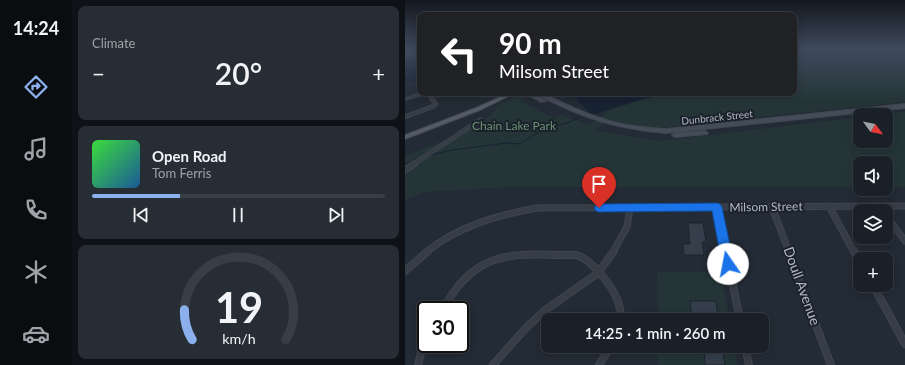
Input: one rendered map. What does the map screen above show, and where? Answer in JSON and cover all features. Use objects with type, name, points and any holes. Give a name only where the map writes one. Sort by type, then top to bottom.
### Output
[{"type":"main road","points":[[405,137],[478,109],[506,96]]},
{"type":"main road","name":"Dunbrack Street","points":[[534,96],[599,124],[627,133],[672,135],[853,116]]},
{"type":"main road","name":"Dunbrack Street","points":[[543,96],[569,111]]},
{"type":"main road","name":"Dunbrack Street","points":[[599,124],[634,129],[666,131],[905,106]]},
{"type":"main road","points":[[893,111],[905,110]]},
{"type":"street","points":[[405,99],[417,95]]},
{"type":"street","points":[[405,117],[434,106],[436,104],[430,96]]},
{"type":"street","points":[[405,170],[480,120]]},
{"type":"street","points":[[829,206],[854,252]]},
{"type":"street","name":"Milsom Street","points":[[405,271],[417,259],[454,232],[484,219],[511,212],[537,208],[829,206],[853,207]]},
{"type":"street","name":"Milsom Street","points":[[893,208],[905,206]]},
{"type":"street","points":[[717,207],[739,313]]},
{"type":"street","name":"Doull Avenue","points":[[772,207],[831,365]]},
{"type":"street","points":[[493,365],[524,330],[544,311],[598,272],[619,244],[627,227],[630,208]]},
{"type":"street","points":[[893,225],[905,241]]},
{"type":"street","points":[[448,301],[456,287],[481,266],[512,254],[578,256],[588,260],[614,289],[621,308],[621,313]]},
{"type":"street","points":[[877,292],[905,344]]},
{"type":"street","points":[[418,365],[420,353]]},
{"type":"street","points":[[599,365],[607,353]]},
{"type":"street","points":[[746,353],[749,365]]},
{"type":"green space","name":"Chain Lake Park","points":[[797,66],[905,66],[905,102],[655,128],[611,120],[593,130],[658,141],[853,118],[853,148],[893,148],[893,113],[905,112],[905,187],[893,187],[893,156],[853,156],[853,187],[512,187],[425,192],[405,200],[405,156],[447,139],[455,139],[478,124],[478,122],[484,120],[496,110],[490,109],[517,96],[524,98],[520,100],[554,119],[560,115],[588,124],[605,115],[603,113],[622,105],[653,96],[797,96]]},
{"type":"green space","points":[[657,272],[721,272],[728,313],[658,313]]},
{"type":"green space","points":[[658,353],[735,353],[737,365],[658,365]]},
{"type":"water","points":[[405,66],[414,66],[413,67],[417,71],[417,80],[405,83]]},
{"type":"water","points":[[573,96],[652,96],[650,98],[592,115]]},
{"type":"building","points":[[688,223],[703,223],[706,242],[702,242],[704,255],[684,255],[683,244],[690,244]]},
{"type":"building","points":[[690,301],[716,301],[717,313],[691,313]]},
{"type":"building","points":[[704,353],[723,353],[725,365],[705,365]]},
{"type":"waterway","points":[[430,155],[453,150],[506,143],[519,144],[544,129],[570,122],[590,112]]},
{"type":"waterway","points":[[405,164],[422,157]]},
{"type":"route","points":[[599,208],[717,207],[728,264]]}]
